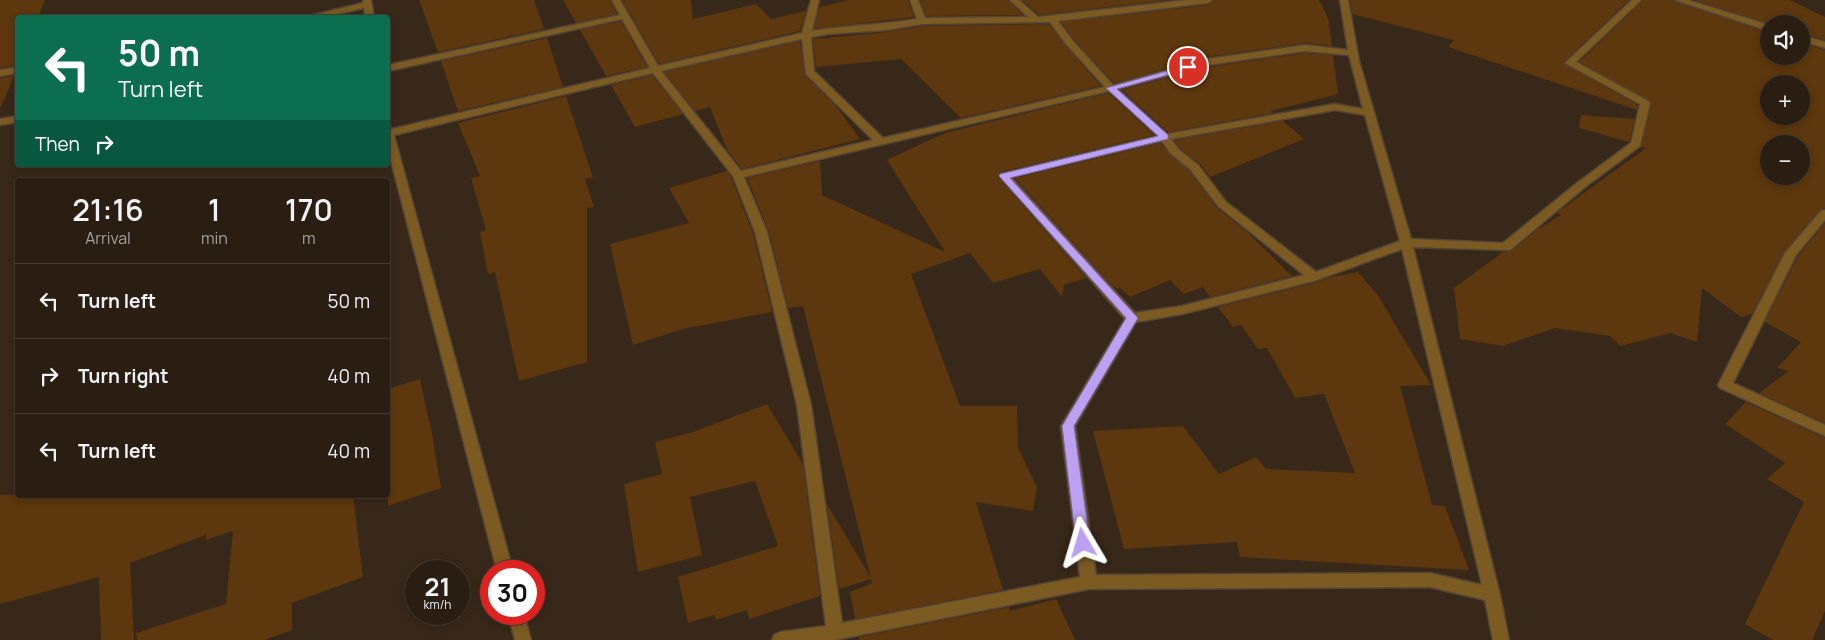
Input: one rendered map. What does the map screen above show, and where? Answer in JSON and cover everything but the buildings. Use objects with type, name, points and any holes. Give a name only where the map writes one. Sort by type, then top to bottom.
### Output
[{"type":"street","points":[[616,0],[655,69],[738,175],[761,232],[804,405],[835,632]]},
{"type":"street","points":[[815,0],[806,36],[809,72],[880,141]]},
{"type":"street","points":[[914,0],[922,21]]},
{"type":"street","points":[[1014,0],[1036,19]]},
{"type":"street","points":[[390,132],[770,42],[828,31],[887,27],[922,21],[1052,19],[1208,0]]},
{"type":"street","points":[[1344,0],[1352,53],[1406,243],[1502,640]]},
{"type":"street","points":[[1132,318],[1182,310],[1314,277],[1406,243],[1506,247],[1581,185],[1636,144],[1645,103],[1570,63],[1637,0]]},
{"type":"street","points":[[1679,0],[1760,25]]},
{"type":"street","points":[[317,15],[368,2],[370,15]]},
{"type":"street","points":[[390,68],[625,16]]},
{"type":"street","points":[[1052,19],[1069,42],[1111,88],[1165,137],[1174,151],[1194,167],[1222,204],[1314,277]]},
{"type":"street","points":[[1810,41],[1825,45]]},
{"type":"street","points":[[738,175],[1111,88],[1216,60],[1305,48],[1352,53]]},
{"type":"street","points":[[0,73],[15,70]]},
{"type":"street","points":[[1132,318],[1004,176],[1165,137],[1335,106],[1369,113]]},
{"type":"street","points":[[0,122],[15,120]]},
{"type":"street","points":[[390,140],[502,560]]},
{"type":"street","points":[[1825,212],[1790,254],[1725,385],[1825,431]]},
{"type":"street","points":[[1089,582],[1068,426],[1132,318]]},
{"type":"street","points":[[780,640],[835,632],[1089,582],[1430,580],[1492,595]]},
{"type":"street","points":[[519,625],[523,640]]},
{"type":"route","points":[[1083,543],[1068,426],[1132,318],[1004,176],[1165,137],[1111,88],[1188,67]]}]
